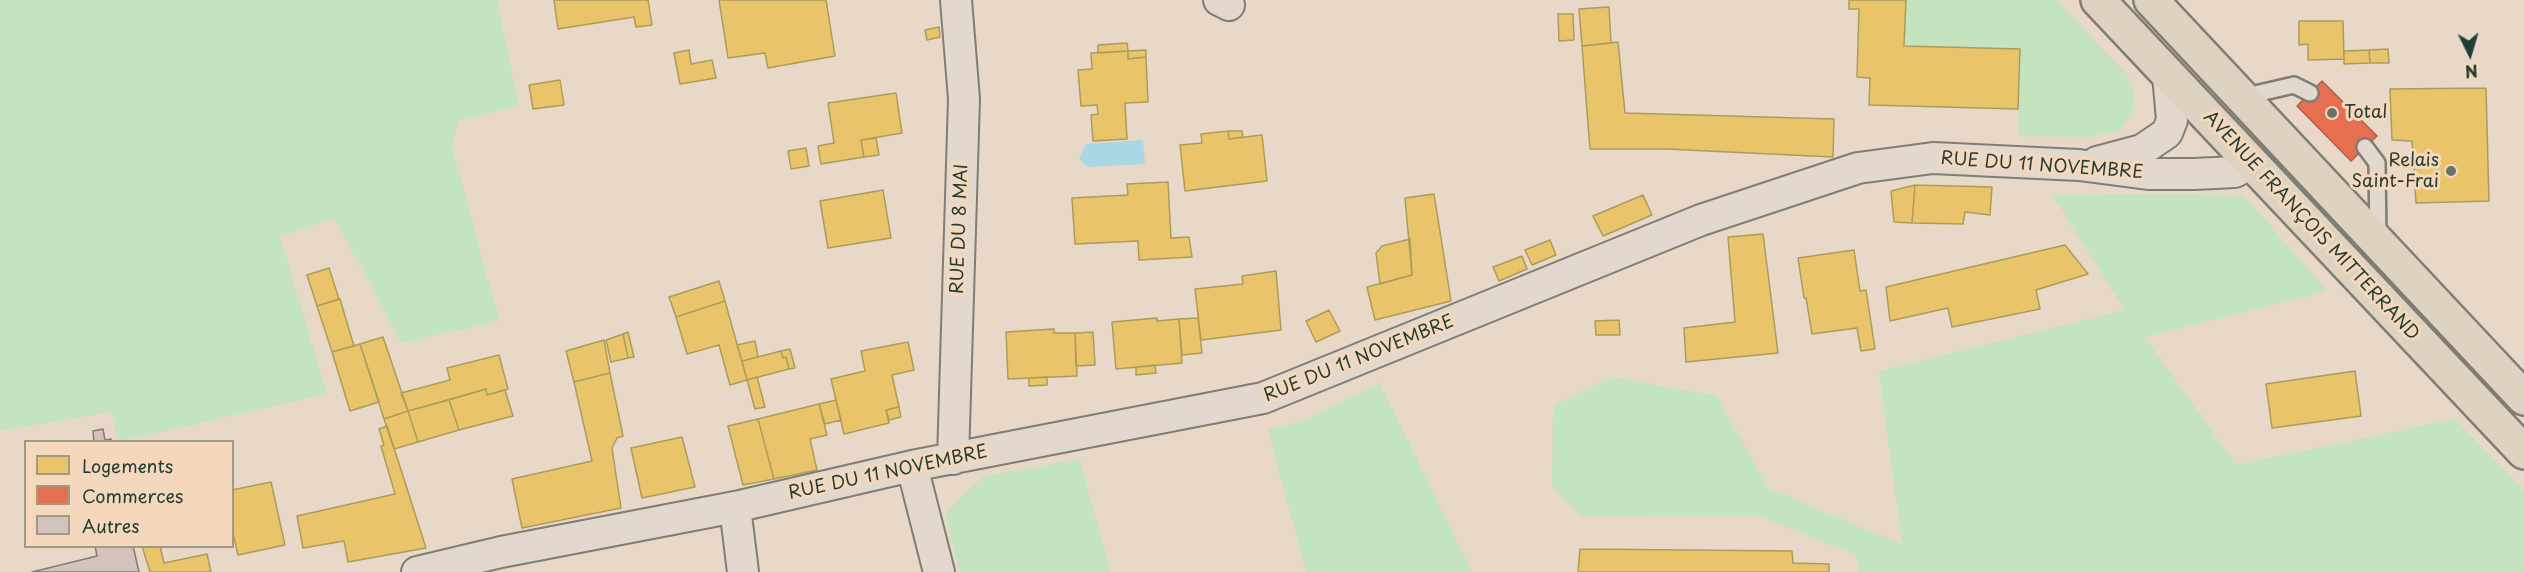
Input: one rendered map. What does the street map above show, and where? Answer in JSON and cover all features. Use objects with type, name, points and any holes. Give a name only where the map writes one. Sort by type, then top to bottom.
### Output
[{"type":"main road","name":"AVENUE FRANÇOIS MITTERRAND","points":[[2097,0],[2524,452]]},
{"type":"main road","points":[[2151,0],[2524,398]]},
{"type":"street","name":"RUE DU 8 MAI","points":[[953,459],[964,99],[956,0]]},
{"type":"street","points":[[2079,165],[2142,150],[2167,133],[2172,120],[2168,75]]},
{"type":"street","name":"RUE DU 11 NOVEMBRE","points":[[417,572],[501,552],[735,507],[912,466],[1263,398],[1701,220],[1858,168],[1933,158],[2079,165],[2148,174],[2194,174],[2235,172],[2251,163]]},
{"type":"street","points":[[912,466],[939,572]]},
{"type":"street","points":[[735,507],[743,572]]},
{"type":"lane","points":[[2242,97],[2294,85],[2310,93]]},
{"type":"lane","points":[[2365,147],[2377,163],[2378,242]]},
{"type":"green space","points":[[0,0],[497,0],[519,106],[458,121],[452,146],[499,321],[401,343],[335,219],[280,236],[327,394],[125,440],[118,440],[111,412],[0,431]]},
{"type":"green space","points":[[1906,0],[2057,0],[2127,75],[2134,91],[2133,109],[2120,131],[2087,137],[2017,136],[2020,49],[1904,46]]},
{"type":"green space","points":[[2051,193],[2243,195],[2328,291],[2145,337],[2236,465],[2455,419],[2524,490],[2524,572],[1857,572],[1857,556],[1757,515],[1581,516],[1552,486],[1553,406],[1612,377],[1717,396],[1768,488],[1902,544],[1879,371],[2125,310]]},
{"type":"green space","points":[[1380,383],[1472,572],[1306,572],[1268,430],[1299,422]]},
{"type":"green space","points":[[1080,459],[1110,572],[960,572],[945,513],[984,476]]},
{"type":"water","points":[[1143,140],[1145,164],[1087,167],[1079,158],[1086,144]]},
{"type":"building: Logements","points":[[554,0],[648,0],[652,25],[636,27],[634,17],[558,29]]},
{"type":"building: Logements","points":[[719,0],[826,0],[835,56],[768,68],[765,53],[728,58]]},
{"type":"building: Logements","points":[[1849,0],[1906,0],[1904,46],[2020,49],[2018,109],[1869,105],[1870,78],[1857,77],[1859,9],[1849,9]]},
{"type":"building: Logements","points":[[1609,7],[1611,43],[1582,46],[1579,9]]},
{"type":"building: Logements","points":[[1558,14],[1573,14],[1574,40],[1559,41]]},
{"type":"building: Logements","points":[[2299,21],[2343,21],[2344,59],[2308,60],[2308,44],[2299,45]]},
{"type":"building: Logements","points":[[939,27],[940,37],[927,40],[925,30]]},
{"type":"building: Logements","points":[[1618,42],[1625,113],[1834,119],[1833,157],[1666,149],[1590,149],[1582,46]]},
{"type":"building: Logements","points":[[1127,43],[1128,51],[1098,53],[1098,45]]},
{"type":"building: Logements","points":[[2388,49],[2389,63],[2370,63],[2369,50]]},
{"type":"building: Logements","points":[[689,50],[691,64],[712,60],[716,78],[680,84],[674,53]]},
{"type":"building: Logements","points":[[1146,50],[1146,57],[1128,59],[1128,51]]},
{"type":"building: Logements","points":[[2369,50],[2370,63],[2344,64],[2344,51]]},
{"type":"building: Logements","points":[[1128,51],[1128,59],[1146,57],[1148,102],[1125,103],[1127,139],[1093,141],[1091,115],[1098,114],[1097,105],[1081,106],[1078,70],[1092,69],[1091,53]]},
{"type":"building: Logements","points":[[560,80],[564,105],[533,109],[529,85]]},
{"type":"building: Logements","name":"Relais Saint-Frai","points":[[2486,88],[2489,201],[2416,203],[2412,141],[2392,140],[2390,89]]},
{"type":"building: Logements","points":[[896,93],[902,133],[861,140],[864,157],[821,164],[818,146],[834,143],[828,103]]},
{"type":"building: Logements","points":[[1228,131],[1242,131],[1243,137],[1229,139]]},
{"type":"building: Logements","points":[[1228,131],[1229,139],[1262,135],[1267,181],[1185,191],[1180,145],[1202,143],[1201,134]]},
{"type":"building: Logements","points":[[876,138],[879,155],[864,157],[861,140]]},
{"type":"building: Logements","points":[[806,148],[809,166],[791,169],[788,151]]},
{"type":"building: Logements","points":[[1168,182],[1171,238],[1189,237],[1192,257],[1139,260],[1138,241],[1075,244],[1072,198],[1128,195],[1127,184]]},
{"type":"building: Logements","points":[[1915,185],[1912,223],[1894,222],[1891,191]]},
{"type":"building: Logements","points":[[1915,185],[1992,187],[1990,215],[1965,212],[1963,224],[1912,223]]},
{"type":"building: Logements","points":[[883,190],[891,238],[828,248],[820,201]]},
{"type":"building: Logements","points":[[1434,194],[1451,301],[1375,320],[1367,287],[1412,275],[1405,198]]},
{"type":"building: Logements","points":[[1643,195],[1652,215],[1603,236],[1593,216]]},
{"type":"building: Logements","points":[[1763,234],[1778,353],[1686,362],[1684,328],[1735,322],[1728,237]]},
{"type":"building: Logements","points":[[1410,239],[1412,275],[1380,284],[1376,253],[1382,246]]},
{"type":"building: Logements","points":[[1550,240],[1556,255],[1532,265],[1525,250]]},
{"type":"building: Logements","points":[[2065,245],[2088,274],[2036,290],[2040,309],[1952,327],[1948,308],[1890,321],[1886,287]]},
{"type":"building: Logements","points":[[1854,250],[1860,291],[1866,290],[1875,349],[1861,351],[1857,328],[1812,334],[1798,258]]},
{"type":"building: Logements","points":[[1522,256],[1527,269],[1499,281],[1493,267]]},
{"type":"building: Logements","points":[[329,268],[339,299],[317,306],[307,275]]},
{"type":"building: Logements","points":[[1276,271],[1281,330],[1201,340],[1195,289],[1243,284],[1242,276]]},
{"type":"building: Logements","points":[[719,281],[725,301],[676,317],[669,297]]},
{"type":"building: Logements","points":[[340,299],[354,346],[332,352],[317,306]]},
{"type":"building: Logements","points":[[725,301],[747,380],[730,385],[719,345],[687,354],[676,317]]},
{"type":"building: Logements","points":[[1329,310],[1340,331],[1316,342],[1306,321]]},
{"type":"building: Logements","points":[[1157,318],[1157,321],[1179,319],[1182,363],[1116,369],[1112,322]]},
{"type":"building: Logements","points":[[1198,318],[1202,353],[1182,355],[1179,319]]},
{"type":"building: Logements","points":[[1619,320],[1620,335],[1596,335],[1595,321]]},
{"type":"building: Logements","points":[[1054,329],[1054,333],[1075,333],[1077,376],[1008,379],[1006,332]]},
{"type":"building: Logements","points":[[628,332],[634,357],[628,358],[623,334]]},
{"type":"building: Logements","points":[[1093,332],[1095,365],[1076,366],[1075,333]]},
{"type":"building: Logements","points":[[623,334],[628,358],[611,362],[606,340]]},
{"type":"building: Logements","points":[[383,337],[408,411],[384,419],[360,344]]},
{"type":"building: Logements","points":[[604,340],[610,373],[574,382],[566,351]]},
{"type":"building: Logements","points":[[755,341],[758,357],[742,361],[737,345]]},
{"type":"building: Logements","points":[[908,342],[914,370],[892,375],[899,407],[886,410],[889,423],[844,434],[831,379],[865,371],[861,351]]},
{"type":"building: Logements","points":[[360,344],[379,402],[350,411],[332,352]]},
{"type":"building: Logements","points":[[790,349],[795,368],[789,369],[786,357],[783,358],[781,351]]},
{"type":"building: Logements","points":[[781,351],[783,358],[786,357],[789,369],[747,380],[742,361]]},
{"type":"building: Logements","points":[[499,355],[508,389],[487,395],[486,389],[408,411],[401,393],[450,380],[447,368]]},
{"type":"building: Logements","points":[[1155,365],[1156,373],[1136,375],[1136,367]]},
{"type":"building: Logements","points":[[2355,371],[2361,416],[2272,428],[2266,384]]},
{"type":"building: Logements","points":[[610,373],[623,436],[617,438],[612,448],[621,508],[522,528],[512,479],[592,461],[574,382]]},
{"type":"building: Logements","points":[[757,377],[765,407],[755,409],[747,380]]},
{"type":"building: Logements","points":[[1047,377],[1047,385],[1029,386],[1029,378]]},
{"type":"building: Logements","points":[[486,389],[487,395],[505,390],[513,416],[459,430],[449,400]]},
{"type":"building: Logements","points":[[449,400],[459,430],[418,442],[408,411]]},
{"type":"building: Logements","points":[[836,400],[841,420],[825,424],[819,404]]},
{"type":"building: Logements","points":[[819,404],[827,435],[810,439],[817,470],[774,479],[758,419]]},
{"type":"building: Logements","points":[[899,407],[901,417],[889,420],[886,410]]},
{"type":"building: Logements","points":[[408,411],[418,442],[394,449],[384,419]]},
{"type":"building: Logements","points":[[758,419],[774,479],[743,485],[728,426]]},
{"type":"building: Logements","points":[[387,426],[426,548],[348,562],[344,541],[303,548],[297,516],[395,494],[381,446],[384,445],[379,429]]},
{"type":"building: Logements","points":[[682,437],[695,487],[642,498],[631,448]]},
{"type":"building: Logements","points":[[271,482],[285,545],[238,555],[234,538],[234,490]]},
{"type":"building: Logements","points":[[143,548],[160,548],[164,563],[207,554],[211,572],[150,572]]},
{"type":"building: Logements","points":[[1580,549],[1792,551],[1793,563],[1829,564],[1829,572],[1578,572]]},
{"type":"building: Commerces","points":[[2322,81],[2377,136],[2351,161],[2297,106]]},
{"type":"building: Autres","points":[[103,429],[105,440],[94,440],[93,431]]},
{"type":"building: Autres","points":[[95,548],[133,548],[139,572],[32,572],[97,556]]},
{"type":"place","name":"Total","points":[[2332,113]]},
{"type":"place","name":"Relais Saint-Frai","points":[[2451,171]]}]
